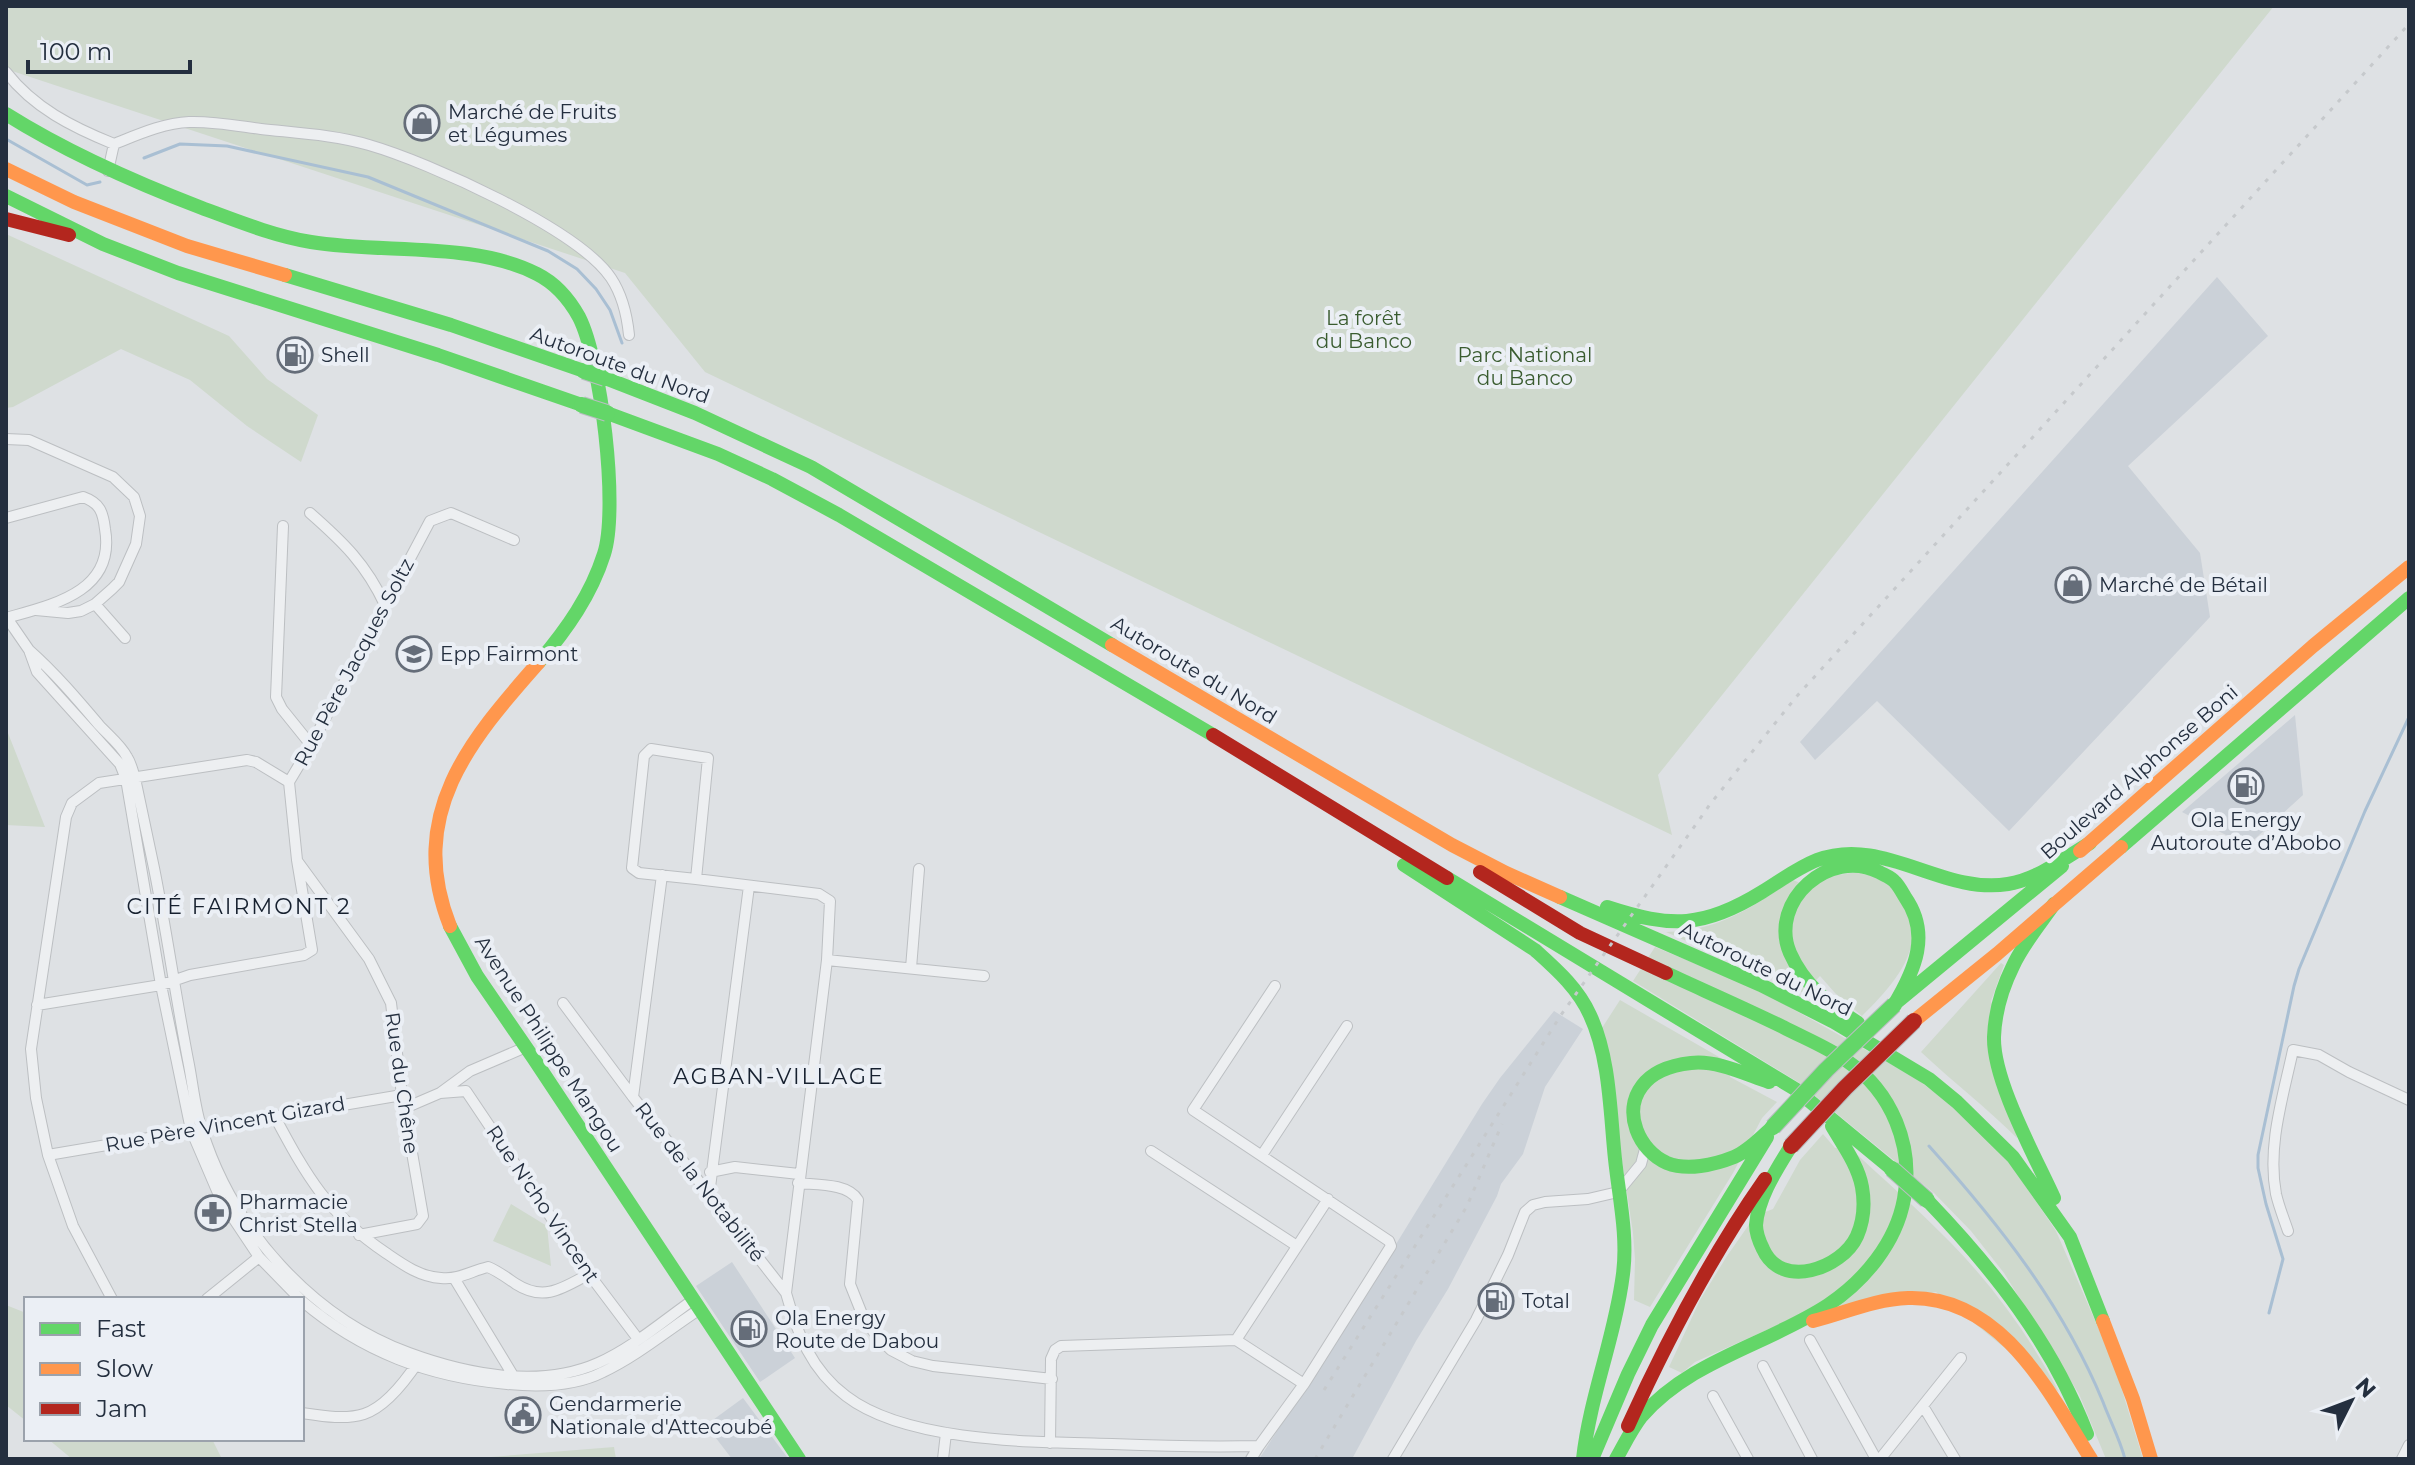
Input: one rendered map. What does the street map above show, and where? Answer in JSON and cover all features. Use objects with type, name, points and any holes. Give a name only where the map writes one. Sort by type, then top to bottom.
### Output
[{"type":"main road","name":"Avenue Philippe Mangou","points":[[6,114],[108,171],[233,220],[309,242],[453,254],[521,266],[560,290],[586,332],[594,356],[605,450],[610,521],[606,551],[594,584],[575,619],[483,725],[456,769],[444,794],[436,842],[438,884],[452,932],[468,965],[526,1047],[799,1459]]},
{"type":"main road","name":"Autoroute du Nord","points":[[6,169],[74,202],[187,246],[451,325],[605,378],[708,419],[811,467],[1452,845],[1565,900],[1761,985],[1834,1022],[1929,1079],[2013,1157],[2070,1237],[2129,1387],[2151,1459]]},
{"type":"main road","points":[[6,196],[103,244],[178,273],[438,355],[718,454],[839,515],[1107,671],[1795,1089],[1822,1110],[1927,1200],[1963,1236],[2029,1322],[2072,1397],[2094,1459]]},
{"type":"main road","points":[[6,219],[103,244]]},
{"type":"main road","name":"Boulevard Alphonse Boni","points":[[1894,1005],[2090,843],[2313,646],[2409,567]]},
{"type":"main road","points":[[1614,1459],[1665,1345],[1737,1219],[1791,1146],[1914,1021],[1997,954],[2409,598]]},
{"type":"main road","points":[[1323,771],[1448,853],[1591,938],[1836,1054],[1864,1074],[1895,1116],[1904,1139],[1906,1184],[1901,1216],[1881,1254],[1849,1289],[1815,1314],[1701,1368],[1679,1382],[1633,1427],[1614,1459]]},
{"type":"main road","points":[[1361,826],[1406,867],[1531,948],[1572,986],[1588,1009],[1597,1031],[1605,1072],[1624,1231],[1623,1272],[1617,1310],[1585,1432],[1583,1459]]},
{"type":"main road","points":[[1565,900],[1588,900],[1652,920],[1688,923],[1729,911],[1810,862],[1828,855],[1850,852],[1874,854],[1966,882],[1991,886],[2022,880],[2090,843]]},
{"type":"main road","points":[[1795,1089],[1710,1064],[1676,1065],[1661,1070],[1640,1087],[1632,1122],[1645,1149],[1663,1162],[1677,1167],[1697,1166],[1735,1156],[1773,1127],[1826,1070],[1894,1005],[1917,963],[1920,931],[1917,918],[1910,900],[1891,878],[1875,869],[1841,866],[1821,871],[1804,884],[1794,897],[1786,913],[1785,932],[1789,952],[1810,985],[1826,1000],[1906,1055],[1929,1079]]},
{"type":"main road","points":[[2054,904],[2010,971],[1999,999],[1994,1037],[1996,1060],[2008,1096],[2070,1237]]},
{"type":"main road","points":[[1791,1146],[1761,1202],[1756,1234],[1761,1248],[1771,1260],[1799,1273],[1810,1272],[1824,1268],[1847,1251],[1861,1228],[1864,1213],[1862,1186],[1822,1110]]},
{"type":"main road","points":[[1592,1459],[1650,1328],[1723,1204],[1773,1127]]},
{"type":"main road","points":[[1791,1326],[1889,1299],[1912,1297],[1955,1304],[1997,1332],[2036,1372],[2094,1459]]},
{"type":"street","points":[[6,72],[51,114],[114,144],[162,127],[189,122],[292,132],[367,144],[428,166],[518,209],[586,253],[610,277],[626,308],[629,335]]},
{"type":"street","points":[[108,171],[114,144]]},
{"type":"street","points":[[6,439],[29,440],[113,477],[134,497],[140,516],[136,544],[119,582],[95,604],[68,613],[36,610]]},
{"type":"street","points":[[6,518],[83,497],[93,500],[101,508],[107,544],[95,578],[79,593],[6,618],[29,650],[47,666],[127,757],[161,985],[196,1129],[221,1200],[259,1257],[298,1297]]},
{"type":"street","points":[[310,513],[360,560],[375,582],[385,605]]},
{"type":"street","name":"Rue Père Jacques Soltz","points":[[37,1005],[161,985],[190,975],[304,955],[312,950],[297,860],[289,782],[432,519],[451,513],[514,540]]},
{"type":"street","points":[[283,526],[276,697],[311,745]]},
{"type":"street","points":[[95,604],[125,638]]},
{"type":"street","points":[[696,879],[708,758],[651,749],[644,756],[632,868],[639,873],[819,894],[826,897],[831,906],[786,1293],[795,1327],[809,1357],[825,1377],[845,1396],[874,1414],[905,1425],[946,1433],[1050,1443],[1259,1446]]},
{"type":"street","points":[[111,1297],[73,1226],[48,1155],[36,1098],[31,1049],[66,817],[72,803],[99,783],[130,778],[247,760],[256,762],[289,782]]},
{"type":"street","points":[[130,778],[159,894],[196,1129],[238,1209],[268,1251],[291,1276],[347,1322],[417,1362],[514,1377],[554,1375],[596,1364],[696,1305]]},
{"type":"street","name":"Rue du Chêne","points":[[297,860],[369,959],[391,1003],[402,1095],[423,1216],[417,1224],[359,1235]]},
{"type":"street","points":[[911,968],[919,869]]},
{"type":"street","name":"Rue de la Notabilité","points":[[662,875],[633,1097],[786,1293]]},
{"type":"street","points":[[709,1195],[749,886]]},
{"type":"street","points":[[146,895],[159,894]]},
{"type":"street","points":[[827,960],[984,976]]},
{"type":"street","points":[[1251,1459],[1304,1384],[1391,1244],[1193,1110],[1275,986]]},
{"type":"street","points":[[563,1003],[633,1097]]},
{"type":"street","points":[[1262,1155],[1347,1026]]},
{"type":"street","points":[[405,1108],[440,1093],[470,1071],[526,1047]]},
{"type":"street","points":[[2288,1231],[2276,1195],[2273,1165],[2274,1142],[2293,1050],[2319,1055],[2409,1100]]},
{"type":"street","name":"Rue N'cho Vincent","points":[[440,1093],[466,1091],[589,1274],[638,1339]]},
{"type":"street","name":"Rue Père Vincent Gizard","points":[[48,1155],[402,1095]]},
{"type":"street","points":[[275,1117],[303,1170],[327,1204],[359,1235],[415,1271],[433,1277],[454,1278],[488,1267],[529,1292],[542,1293],[553,1292],[589,1274]]},
{"type":"street","points":[[1393,1459],[1476,1320],[1525,1212],[1533,1205],[1545,1202],[1588,1199],[1618,1192],[1641,1164],[1645,1149]]},
{"type":"street","points":[[1151,1151],[1297,1246]]},
{"type":"street","points":[[710,1172],[735,1167],[799,1178],[856,1195],[850,1284],[864,1319],[891,1350],[912,1361],[933,1366],[1052,1379]]},
{"type":"street","points":[[1236,1340],[1328,1199]]},
{"type":"street","points":[[209,1297],[259,1257]]},
{"type":"street","points":[[454,1278],[514,1377]]},
{"type":"street","points":[[304,1302],[353,1338],[476,1381],[521,1386],[553,1386],[602,1373],[696,1305]]},
{"type":"street","points":[[1050,1443],[1051,1359],[1061,1346],[1236,1340],[1304,1384]]},
{"type":"street","points":[[1810,1340],[1878,1459],[1961,1358]]},
{"type":"street","points":[[304,1413],[342,1417],[366,1413],[387,1399],[417,1362]]},
{"type":"street","points":[[1763,1366],[1812,1459]]},
{"type":"street","points":[[1713,1396],[1748,1459]]},
{"type":"street","points":[[1923,1406],[1955,1459]]},
{"type":"street","points":[[943,1459],[946,1433]]},
{"type":"street","points":[[2402,1459],[2409,1445]]},
{"type":"street","points":[[1166,1446],[1166,1459]]},
{"type":"shaded area","name":"Marché de Bétail","points":[[2217,277],[2268,336],[2128,466],[2200,553],[2210,617],[2009,831],[1877,701],[1815,760],[1800,742]]},
{"type":"shaded area","points":[[2295,715],[2303,795],[2247,846],[2182,812]]},
{"type":"shaded area","points":[[1554,1011],[1583,1029],[1545,1087],[1523,1154],[1501,1184],[1448,1289],[1352,1459],[1259,1459],[1355,1311],[1482,1104]]},
{"type":"shaded area","points":[[732,1262],[795,1358],[760,1382],[696,1286]]},
{"type":"shaded area","points":[[743,1398],[787,1457],[785,1459],[732,1459],[706,1425]]},
{"type":"green space","name":"La forêt du Banco","points":[[6,6],[2274,6],[1658,775],[1672,835],[705,372],[625,273],[6,69]]},
{"type":"green space","points":[[6,234],[229,336],[267,379],[318,415],[301,462],[247,426],[190,380],[121,349],[6,408]]},
{"type":"green space","points":[[6,728],[45,827],[6,825]]},
{"type":"green space","points":[[1857,872],[1891,886],[1910,918],[1912,934],[1910,949],[1895,979],[1862,1016],[1820,976],[1804,993],[1666,932],[1703,927],[1733,916],[1793,880],[1810,887],[1825,877]]},
{"type":"green space","points":[[1655,947],[1759,990],[1914,1077],[1946,1101],[2008,1160],[2056,1231],[2114,1364],[2143,1459],[2106,1459],[2079,1394],[2004,1273],[1971,1231],[1934,1193],[1798,1082],[1633,981]]},
{"type":"green space","points":[[2001,963],[2004,965],[1991,1001],[2017,1138],[1921,1052]]},
{"type":"green space","points":[[1620,1000],[1726,1061],[1730,1077],[1777,1102],[1762,1118],[1733,1173],[1650,1307],[1634,1300],[1633,1233],[1602,1028]]},
{"type":"green space","points":[[1823,1134],[1835,1148],[1848,1146],[1967,1260],[2010,1313],[2059,1392],[1936,1292],[1782,1323],[1695,1362],[1682,1373],[1669,1367],[1700,1300],[1727,1256],[1755,1216],[1773,1209],[1800,1160]]},
{"type":"green space","points":[[511,1204],[547,1226],[551,1266],[493,1241]]},
{"type":"green space","points":[[6,1305],[24,1312],[24,1419],[6,1405]]},
{"type":"green space","points":[[50,1441],[213,1441],[222,1459],[72,1459]]},
{"type":"green space","points":[[614,1447],[616,1459],[466,1459]]},
{"type":"waterway","points":[[6,139],[87,185],[100,182]]},
{"type":"waterway","points":[[144,158],[180,144],[227,146],[368,177],[548,251],[577,269],[610,310],[622,343]]},
{"type":"waterway","points":[[2269,1313],[2283,1259],[2266,1204],[2258,1155],[2294,986],[2365,811],[2409,717]]},
{"type":"waterway","points":[[1929,1146],[1980,1205],[2049,1299],[2087,1366],[2125,1459]]},
{"type":"railway","points":[[1324,1390],[1561,1015],[1711,803],[1797,696],[2409,24]]},
{"type":"railway","points":[[1315,1459],[1467,1206],[1502,1124]]},
{"type":"traffic: fast","points":[[6,114],[77,154],[126,177],[269,232],[338,245],[485,257],[537,274],[561,292],[579,317],[594,366],[601,399],[610,504],[608,532],[599,569],[568,624],[539,662]]},
{"type":"traffic: fast","points":[[6,196],[103,244],[178,273],[438,355],[582,405]]},
{"type":"traffic: fast","points":[[285,275],[451,325],[584,371]]},
{"type":"traffic: fast","points":[[584,371],[605,378]]},
{"type":"traffic: fast","points":[[605,378],[695,413],[811,467],[1112,645]]},
{"type":"traffic: fast","points":[[582,405],[607,413]]},
{"type":"traffic: fast","points":[[607,413],[718,454],[772,479],[839,515],[1213,735]]},
{"type":"traffic: fast","points":[[2121,847],[2409,598]]},
{"type":"traffic: fast","points":[[1607,907],[1650,919],[1687,921],[1704,918],[1741,904],[1810,863],[1841,854],[1889,860],[1960,881],[1984,885],[2008,884],[2041,873],[2090,843]]},
{"type":"traffic: fast","points":[[1404,865],[1535,950],[1573,988],[1597,1032],[1608,1086],[1624,1231],[1624,1260],[1619,1297],[1583,1459]]},
{"type":"traffic: fast","points":[[1858,1023],[1810,984],[1790,953],[1785,934],[1788,915],[1796,898],[1808,884],[1824,873],[1841,867],[1860,866],[1879,872],[1892,879],[1913,911],[1917,925],[1917,952],[1908,979],[1894,1005]]},
{"type":"traffic: fast","points":[[1898,1001],[2062,866]]},
{"type":"traffic: fast","points":[[1447,878],[1795,1089],[1892,1169]]},
{"type":"traffic: fast","points":[[1560,897],[1761,985],[1834,1022],[1929,1079],[2013,1157],[2070,1237],[2103,1321]]},
{"type":"traffic: fast","points":[[2054,904],[2009,974],[2002,992],[1994,1037],[2000,1075],[2054,1198]]},
{"type":"traffic: fast","points":[[450,926],[477,976],[799,1459]]},
{"type":"traffic: fast","points":[[1616,1459],[1641,1417],[1682,1381],[1804,1319],[1854,1284],[1886,1246],[1904,1199],[1906,1159],[1902,1140],[1887,1104],[1863,1074],[1823,1047],[1666,973]]},
{"type":"traffic: fast","points":[[1773,1127],[1826,1070],[1894,1005]]},
{"type":"traffic: fast","points":[[1769,1082],[1711,1064],[1677,1065],[1658,1073],[1642,1086],[1636,1096],[1634,1119],[1636,1130],[1648,1150],[1667,1163],[1683,1167],[1709,1165],[1734,1157],[1750,1148],[1773,1127]]},
{"type":"traffic: fast","points":[[1791,1146],[1764,1194],[1756,1225],[1759,1240],[1772,1262],[1783,1269],[1797,1272],[1811,1270],[1839,1258],[1857,1236],[1862,1218],[1860,1179],[1832,1126]]},
{"type":"traffic: fast","points":[[1592,1459],[1652,1325],[1767,1137]]},
{"type":"traffic: fast","points":[[1892,1169],[1927,1200]]},
{"type":"traffic: fast","points":[[1927,1200],[1998,1281],[2039,1338],[2087,1434]]},
{"type":"traffic: slow","points":[[6,169],[74,202],[187,246],[285,275]]},
{"type":"traffic: slow","points":[[2080,851],[2313,646],[2409,567]]},
{"type":"traffic: slow","points":[[1112,645],[1452,845],[1560,897]]},
{"type":"traffic: slow","points":[[450,926],[438,886],[436,849],[440,815],[468,751],[539,662]]},
{"type":"traffic: slow","points":[[1914,1021],[2121,847]]},
{"type":"traffic: slow","points":[[1813,1321],[1872,1304],[1908,1298],[1941,1301],[1970,1312],[1996,1330],[2019,1352],[2058,1405],[2091,1459]]},
{"type":"traffic: slow","points":[[2103,1321],[2133,1399],[2151,1459]]},
{"type":"traffic: jam","points":[[6,219],[69,235]]},
{"type":"traffic: jam","points":[[1213,735],[1447,878]]},
{"type":"traffic: jam","points":[[1480,872],[1580,933],[1666,973]]},
{"type":"traffic: jam","points":[[1791,1146],[1914,1021]]},
{"type":"traffic: jam","points":[[1628,1426],[1691,1299],[1765,1179]]},
{"type":"place","name":"Marché de Fruits et Légumes","points":[[422,123]]},
{"type":"place","name":"Shell","points":[[295,355]]},
{"type":"place","name":"Marché de Bétail","points":[[2073,585]]},
{"type":"place","name":"Epp Fairmont","points":[[414,654]]},
{"type":"place","name":"Ola Energy Autoroute d’Abobo","points":[[2246,786]]},
{"type":"place","name":"Pharmacie Christ Stella","points":[[213,1213]]},
{"type":"place","name":"Total","points":[[1496,1301]]},
{"type":"place","name":"Ola Energy Route de Dabou","points":[[749,1329]]},
{"type":"place","name":"Gendarmerie Nationale d'Attecoubé","points":[[523,1415]]},
{"type":"district","name":"CITÉ FAIRMONT 2","points":[[239,906]]},
{"type":"district","name":"AGBAN-VILLAGE","points":[[779,1076]]},
{"type":"park label","name":"Parc National du Banco","points":[[1525,366]]}]
